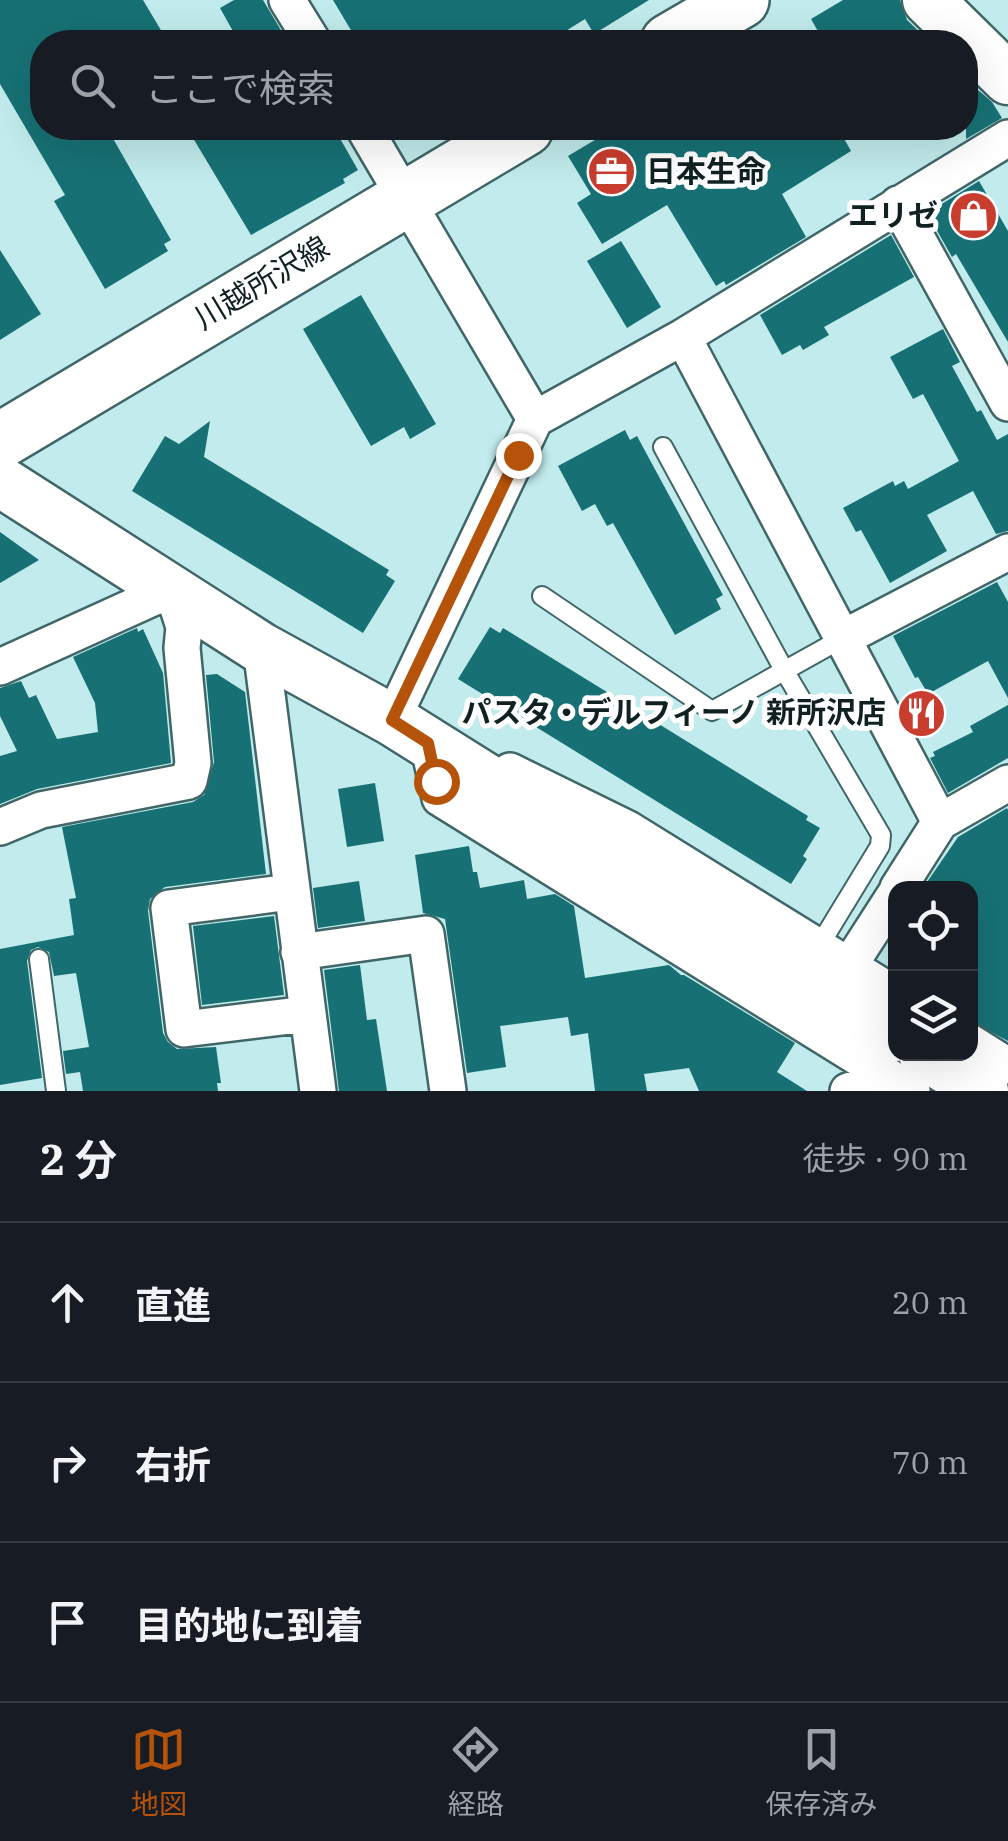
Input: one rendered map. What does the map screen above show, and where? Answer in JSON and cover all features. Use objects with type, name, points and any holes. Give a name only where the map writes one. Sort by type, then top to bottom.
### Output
[{"type":"main road","points":[[690,30],[741,0]]},
{"type":"main road","name":"川越所沢線","points":[[0,441],[505,140]]},
{"type":"street","points":[[288,0],[306,30]]},
{"type":"street","points":[[928,0],[958,30]]},
{"type":"street","points":[[978,49],[1008,79]]},
{"type":"street","points":[[410,731],[535,419],[682,337],[1008,138]]},
{"type":"street","points":[[371,140],[535,419]]},
{"type":"street","points":[[898,204],[1008,403]]},
{"type":"street","points":[[682,337],[940,822]]},
{"type":"street","points":[[0,481],[261,648],[410,731],[905,1064],[983,1091]]},
{"type":"street","points":[[843,638],[1008,552]]},
{"type":"street","points":[[0,668],[172,589]]},
{"type":"street","points":[[0,828],[41,810],[189,782],[193,763],[182,648],[184,627],[172,589]]},
{"type":"street","points":[[261,648],[318,1091]]},
{"type":"street","points":[[410,731],[520,775],[628,829],[888,990]]},
{"type":"street","points":[[903,881],[940,822],[1008,783]]},
{"type":"street","points":[[290,892],[169,908],[184,1030],[307,1014]]},
{"type":"street","points":[[849,966],[888,905]]},
{"type":"street","points":[[299,952],[426,934],[448,1091]]},
{"type":"street","points":[[978,1047],[1008,1066]]},
{"type":"street","points":[[848,1091],[905,1064]]},
{"type":"street","points":[[1000,1091],[1008,1078]]},
{"type":"lane","points":[[663,447],[784,670],[881,835],[880,846],[819,946]]},
{"type":"lane","points":[[542,596],[712,710],[843,638]]},
{"type":"lane","points":[[39,959],[56,1091]]},
{"type":"building","points":[[0,0],[143,0],[161,30],[30,30],[30,135],[0,84]]},
{"type":"building","points":[[234,0],[263,0],[281,30],[232,30],[220,8]]},
{"type":"building","points":[[333,0],[649,0],[600,30],[592,30],[585,19],[567,30],[351,30]]},
{"type":"building","points":[[843,0],[900,0],[907,20],[917,30],[817,30],[811,19]]},
{"type":"building","points":[[978,90],[992,102],[1002,118],[978,132]]},
{"type":"building","points":[[33,140],[114,140],[171,240],[164,244],[168,251],[105,289],[54,201],[65,195]]},
{"type":"building","points":[[194,140],[341,140],[358,170],[343,179],[345,183],[251,235]]},
{"type":"building","points":[[595,140],[845,140],[851,151],[782,194],[806,237],[726,285],[724,281],[716,286],[667,205],[602,244],[577,203],[591,194],[568,156]]},
{"type":"building","points":[[979,181],[1008,231],[1008,342],[927,213]]},
{"type":"building","points":[[891,235],[914,277],[824,327],[829,335],[803,350],[800,345],[782,355],[760,315]]},
{"type":"building","points":[[621,241],[661,307],[627,328],[587,261]]},
{"type":"building","points":[[0,250],[41,314],[0,340]]},
{"type":"building","points":[[361,295],[436,424],[410,439],[404,427],[371,446],[303,329]]},
{"type":"building","points":[[943,329],[960,362],[952,366],[977,412],[981,410],[997,440],[1008,434],[1008,531],[996,534],[973,491],[927,515],[947,551],[890,583],[861,530],[856,532],[843,508],[893,481],[895,486],[904,481],[908,489],[959,461],[923,394],[913,399],[890,357]]},
{"type":"building","points":[[210,421],[204,457],[389,570],[386,575],[395,581],[363,633],[132,491],[165,436],[179,444]]},
{"type":"building","points":[[625,430],[630,440],[637,436],[723,595],[716,599],[721,609],[675,635],[613,523],[607,526],[595,504],[582,511],[558,466]]},
{"type":"building","points":[[0,532],[39,560],[0,583]]},
{"type":"building","points":[[997,582],[1008,602],[1008,698],[988,661],[928,694],[893,636]]},
{"type":"building","points":[[490,627],[500,633],[503,628],[808,816],[806,820],[820,828],[791,884],[458,679]]},
{"type":"building","points":[[137,628],[138,632],[143,629],[163,673],[171,763],[37,789],[0,804],[0,756],[17,751],[0,716],[0,688],[21,681],[29,698],[36,695],[57,739],[98,732],[95,703],[73,657]]},
{"type":"building","points":[[217,674],[245,692],[266,874],[165,887],[150,899],[148,911],[163,1033],[177,1049],[216,1047],[221,1083],[217,1083],[218,1091],[83,1091],[80,1072],[66,1074],[63,1051],[89,1047],[76,973],[54,976],[49,952],[38,947],[31,950],[27,961],[42,1078],[0,1085],[0,949],[74,935],[69,899],[76,898],[62,827],[193,802],[204,795],[214,762],[206,675]]},
{"type":"building","points":[[1008,705],[1008,758],[948,793],[930,758],[935,756],[933,752],[973,732],[970,726]]},
{"type":"building","points":[[375,783],[384,841],[347,847],[338,789]]},
{"type":"building","points":[[1007,808],[1008,1041],[978,1025],[978,881],[928,881],[958,837]]},
{"type":"building","points":[[469,846],[480,888],[524,880],[527,899],[555,894],[574,906],[585,978],[669,965],[795,1043],[777,1072],[807,1091],[699,1091],[689,1068],[644,1074],[647,1091],[595,1091],[588,1033],[571,1036],[568,1017],[500,1026],[506,1067],[467,1073],[445,919],[423,913],[415,855]]},
{"type":"building","points":[[359,881],[365,921],[318,928],[313,888]]},
{"type":"building","points":[[274,916],[284,995],[202,1005],[193,926]]},
{"type":"building","points":[[360,965],[367,1020],[376,1019],[387,1091],[339,1091],[324,970]]},
{"type":"place","name":"日本生命","points":[[611,172]]},
{"type":"place","name":"エリゼ","points":[[973,216]]},
{"type":"place","name":"パスタ・デルフィーノ 新所沢店","points":[[921,713]]},
{"type":"route","points":[[436,781],[428,743],[392,720],[518,455]]}]
